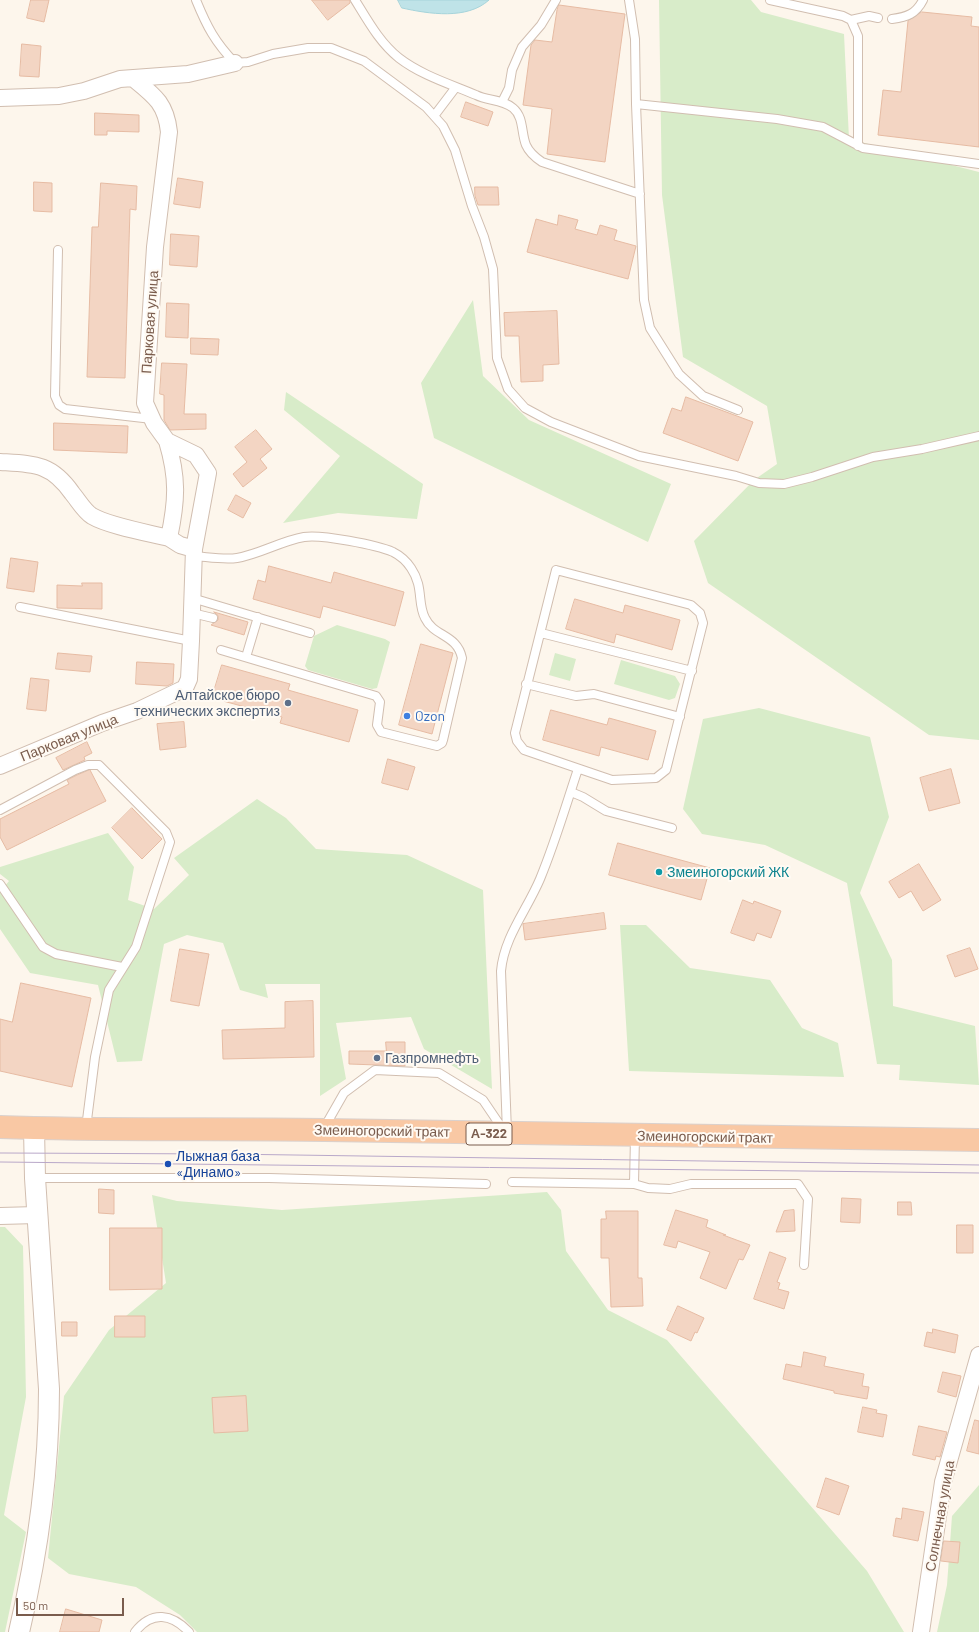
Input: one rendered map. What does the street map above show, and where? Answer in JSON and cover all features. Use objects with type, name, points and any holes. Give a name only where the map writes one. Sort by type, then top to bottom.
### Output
[{"type":"highway","name":"Змеиногорский тракт","points":[[0,1127],[85,1129],[323,1130],[635,1136],[979,1140]]},
{"type":"street","points":[[0,98],[59,96],[84,91],[120,79],[188,74],[235,64]]},
{"type":"street","name":"Парковая улица","points":[[0,766],[102,723],[137,712],[185,688],[188,679],[194,553],[208,473],[196,455],[167,440],[152,419],[145,403],[155,247],[169,132],[167,116],[159,103],[150,92],[134,79]]},
{"type":"street","points":[[167,440],[174,464],[176,485],[176,507],[169,538]]},
{"type":"street","points":[[0,462],[32,464],[47,468],[60,477],[80,504],[92,516],[169,538],[194,553]]},
{"type":"street","points":[[19,1632],[31,1584],[40,1526],[49,1422],[49,1389],[37,1215],[34,1128]]},
{"type":"street","points":[[0,1216],[37,1215]]},
{"type":"street","name":"Солнечная улица","points":[[921,1632],[943,1482],[979,1355]]},
{"type":"lane","points":[[196,0],[205,22],[218,46],[235,64],[301,49],[331,48],[364,61],[426,107],[443,126],[455,150],[493,269],[497,358],[508,389],[525,408],[551,422],[640,456],[736,476],[759,483],[784,484],[812,477],[873,457],[922,449],[979,436]]},
{"type":"lane","points":[[355,0],[374,31],[400,58],[435,78],[479,97],[502,102],[514,109],[522,122],[526,145],[533,155],[542,162],[640,194]]},
{"type":"lane","points":[[502,102],[510,88],[512,70],[522,47],[541,25],[556,0]]},
{"type":"lane","points":[[629,0],[635,39],[636,104],[644,300],[650,328],[679,374],[703,396],[738,410]]},
{"type":"lane","points":[[770,0],[843,16],[851,20],[869,16],[878,18]]},
{"type":"lane","points":[[892,19],[906,18],[916,12],[923,0]]},
{"type":"lane","points":[[851,20],[858,36],[858,146]]},
{"type":"lane","points":[[434,116],[456,87]]},
{"type":"lane","points":[[636,104],[777,119],[823,127],[863,148],[979,164]]},
{"type":"lane","points":[[58,250],[55,396],[59,405],[65,409],[152,419]]},
{"type":"lane","points":[[194,553],[235,558],[304,537],[328,538],[388,550],[401,557],[410,567],[418,582],[424,617],[434,629],[454,641],[461,651],[462,658],[444,740],[442,744],[437,746],[381,732],[377,725],[380,702],[376,696],[221,650]]},
{"type":"lane","points":[[556,570],[691,605],[700,612],[703,623],[692,671],[666,770],[660,776],[652,778],[612,780],[524,750],[519,746],[514,733],[556,570]]},
{"type":"lane","points":[[192,606],[258,617],[310,633]]},
{"type":"lane","points":[[192,606],[212,618]]},
{"type":"lane","points":[[20,607],[191,641]]},
{"type":"lane","points":[[246,657],[258,617]]},
{"type":"lane","points":[[541,633],[692,671]]},
{"type":"lane","points":[[526,684],[576,696],[594,694],[680,717]]},
{"type":"lane","points":[[0,810],[75,770],[88,765],[99,765],[166,832],[170,842],[136,947],[122,967],[109,990],[96,1057],[85,1129]]},
{"type":"lane","points":[[507,1134],[501,971],[502,956],[507,943],[540,879],[578,769]]},
{"type":"lane","points":[[571,792],[583,797],[606,811],[672,828]]},
{"type":"lane","points":[[0,884],[43,947],[56,954],[122,967]]},
{"type":"lane","points":[[323,1130],[344,1093],[375,1070],[439,1073],[483,1100],[507,1134]]},
{"type":"lane","points":[[634,1184],[635,1136]]},
{"type":"lane","points":[[35,1178],[269,1178],[486,1184]]},
{"type":"lane","points":[[512,1182],[634,1184],[648,1188],[670,1189],[691,1184],[798,1184],[808,1199],[804,1265]]},
{"type":"lane","points":[[135,1632],[147,1621],[161,1616],[176,1620],[189,1632]]},
{"type":"green space","points":[[659,0],[751,0],[761,12],[844,34],[849,139],[979,172],[979,740],[929,735],[708,583],[694,541],[754,480],[777,464],[767,406],[683,357],[662,195]]},
{"type":"green space","points":[[473,300],[483,376],[529,420],[671,484],[648,542],[434,438],[421,383]]},
{"type":"green space","points":[[286,392],[423,484],[417,519],[338,513],[283,523],[340,456],[284,410]]},
{"type":"green space","points":[[337,625],[385,639],[390,642],[377,688],[372,689],[308,670],[305,666],[314,636]]},
{"type":"green space","points":[[555,653],[576,659],[570,681],[549,675]]},
{"type":"green space","points":[[621,660],[675,676],[680,684],[675,698],[669,700],[614,684]]},
{"type":"green space","points":[[759,708],[870,737],[889,817],[860,893],[892,960],[893,1006],[975,1026],[979,1085],[899,1080],[900,1065],[877,1064],[847,883],[765,845],[702,834],[683,809],[703,719]]},
{"type":"green space","points":[[257,799],[286,818],[316,849],[407,855],[483,890],[492,1089],[424,1049],[411,1017],[336,1023],[346,1079],[320,1096],[320,984],[265,984],[268,998],[240,990],[223,943],[187,935],[164,944],[142,1061],[117,1062],[98,985],[30,973],[0,929],[0,892],[9,881],[0,874],[0,867],[108,833],[134,867],[128,900],[154,909],[189,875],[174,858]]},
{"type":"green space","points":[[620,925],[646,925],[690,968],[770,980],[802,1028],[838,1043],[844,1077],[629,1071]]},
{"type":"green space","points":[[547,1192],[561,1210],[566,1251],[608,1310],[667,1340],[867,1571],[904,1632],[197,1632],[180,1615],[136,1587],[69,1574],[48,1558],[64,1396],[109,1330],[166,1283],[152,1195],[177,1201],[282,1210]]},
{"type":"green space","points":[[0,1227],[5,1227],[23,1246],[26,1397],[4,1515],[26,1532],[5,1632],[0,1632]]},
{"type":"green space","points":[[979,1485],[979,1632],[937,1632],[947,1585],[952,1516]]},
{"type":"water","points":[[398,0],[489,0],[470,11],[447,14],[402,8]]},
{"type":"building","points":[[31,0],[49,0],[44,22],[27,18]]},
{"type":"building","points":[[312,0],[350,0],[350,3],[328,20]]},
{"type":"building","points":[[559,5],[625,14],[605,162],[547,154],[552,109],[523,105],[531,45],[535,40],[552,42]]},
{"type":"building","points":[[922,12],[972,17],[971,26],[979,27],[979,147],[878,135],[883,90],[901,92],[908,21]]},
{"type":"building","points":[[22,44],[41,46],[39,77],[20,76]]},
{"type":"building","points":[[466,102],[493,112],[488,126],[461,117]]},
{"type":"building","points":[[95,113],[139,115],[139,132],[107,131],[107,135],[95,135]]},
{"type":"building","points":[[178,178],[203,182],[200,208],[174,204]]},
{"type":"building","points":[[34,182],[52,183],[52,212],[34,211]]},
{"type":"building","points":[[101,183],[137,186],[136,210],[130,209],[125,378],[87,377],[92,227],[98,227]]},
{"type":"building","points":[[475,187],[498,187],[499,205],[478,205],[475,196]]},
{"type":"building","points":[[559,215],[578,220],[575,229],[597,235],[600,225],[617,230],[614,240],[636,246],[628,279],[527,252],[536,219],[557,225]]},
{"type":"building","points":[[171,234],[199,236],[197,267],[170,265]]},
{"type":"building","points":[[167,303],[189,304],[188,338],[166,337]]},
{"type":"building","points":[[557,311],[559,364],[543,365],[543,381],[521,382],[519,336],[505,336],[504,313]]},
{"type":"building","points":[[191,338],[219,339],[218,355],[191,354]]},
{"type":"building","points":[[162,363],[187,364],[184,414],[206,414],[206,429],[170,430],[164,420],[164,395],[160,394]]},
{"type":"building","points":[[686,397],[753,422],[738,461],[663,433],[672,408],[681,411]]},
{"type":"building","points":[[54,423],[128,426],[127,453],[54,450]]},
{"type":"building","points":[[256,430],[272,449],[260,459],[267,468],[243,487],[233,474],[247,462],[235,447]]},
{"type":"building","points":[[236,495],[251,503],[243,518],[228,510]]},
{"type":"building","points":[[11,558],[38,562],[34,592],[7,588]]},
{"type":"building","points":[[269,566],[331,583],[334,572],[404,592],[395,626],[323,606],[320,618],[253,599],[258,580],[265,582]]},
{"type":"building","points":[[82,583],[102,583],[102,609],[57,608],[57,585],[82,586]]},
{"type":"building","points":[[575,599],[623,613],[625,605],[680,620],[672,650],[616,634],[614,643],[566,629]]},
{"type":"building","points":[[214,612],[248,622],[244,635],[211,625],[218,620],[218,616]]},
{"type":"building","points":[[421,644],[453,653],[432,734],[399,725]]},
{"type":"building","points":[[58,653],[92,656],[90,672],[56,669]]},
{"type":"building","points":[[137,662],[174,664],[173,683],[167,686],[136,684]]},
{"type":"building","points":[[222,665],[290,684],[288,690],[358,710],[349,742],[280,723],[282,717],[212,698]]},
{"type":"building","points":[[31,678],[49,680],[46,711],[27,709]]},
{"type":"building","points":[[551,710],[607,725],[609,718],[656,731],[648,760],[601,747],[599,756],[543,740]]},
{"type":"building","points":[[184,722],[186,747],[160,750],[157,724]]},
{"type":"building","points":[[87,742],[92,753],[84,757],[85,760],[63,770],[56,758]]},
{"type":"building","points":[[388,759],[415,767],[408,790],[382,783]]},
{"type":"building","points":[[951,769],[960,803],[929,811],[920,778]]},
{"type":"building","points":[[90,770],[106,801],[7,850],[0,837],[0,819],[69,784],[67,780]]},
{"type":"building","points":[[132,808],[162,839],[142,859],[112,828]]},
{"type":"building","name":"Змеиногорский ЖК","points":[[618,843],[710,868],[701,900],[609,875]]},
{"type":"building","points":[[919,864],[941,900],[923,911],[911,891],[899,898],[889,882]]},
{"type":"building","points":[[743,900],[753,904],[754,901],[781,911],[771,938],[757,933],[754,941],[731,933]]},
{"type":"building","points":[[604,913],[606,929],[525,940],[523,924]]},
{"type":"building","points":[[970,948],[978,969],[955,977],[947,956]]},
{"type":"building","points":[[180,949],[209,954],[199,1006],[171,1001]]},
{"type":"building","points":[[21,983],[91,998],[72,1087],[0,1071],[0,1019],[12,1022]]},
{"type":"building","points":[[313,1001],[314,1057],[223,1059],[222,1030],[285,1028],[285,1002]]},
{"type":"building","name":"Газпромнефть","points":[[386,1042],[405,1042],[405,1066],[349,1064],[349,1051],[386,1051]]},
{"type":"building","points":[[99,1189],[114,1190],[114,1214],[99,1213]]},
{"type":"building","points":[[842,1198],[861,1199],[860,1223],[841,1222]]},
{"type":"building","points":[[898,1202],[911,1202],[912,1215],[898,1215]]},
{"type":"building","points":[[676,1210],[708,1220],[706,1227],[750,1245],[743,1260],[739,1259],[726,1289],[700,1278],[710,1252],[678,1241],[676,1248],[664,1245]]},
{"type":"building","points":[[794,1210],[795,1231],[776,1232],[784,1211]]},
{"type":"building","points":[[606,1211],[638,1211],[638,1278],[642,1278],[643,1306],[611,1307],[609,1258],[601,1258],[601,1219],[606,1219]]},
{"type":"building","points":[[957,1225],[973,1225],[973,1253],[957,1253]]},
{"type":"building","points":[[110,1228],[162,1228],[162,1289],[110,1290]]},
{"type":"building","points":[[770,1252],[786,1258],[777,1282],[780,1283],[778,1289],[789,1292],[784,1309],[754,1299]]},
{"type":"building","points":[[678,1306],[704,1318],[697,1333],[695,1332],[691,1341],[667,1330]]},
{"type":"building","points":[[115,1316],[145,1316],[145,1337],[115,1337]]},
{"type":"building","points":[[62,1322],[77,1322],[77,1336],[62,1336]]},
{"type":"building","points":[[933,1329],[958,1335],[955,1353],[924,1346],[927,1332],[932,1333]]},
{"type":"building","points":[[804,1352],[826,1357],[824,1366],[864,1374],[862,1386],[869,1387],[867,1399],[834,1393],[834,1391],[783,1379],[786,1364],[801,1367]]},
{"type":"building","points":[[943,1372],[961,1376],[956,1397],[938,1392]]},
{"type":"building","points":[[246,1396],[248,1431],[214,1433],[212,1398]]},
{"type":"building","points":[[863,1407],[877,1410],[876,1413],[887,1415],[883,1437],[858,1432]]},
{"type":"building","points":[[975,1420],[979,1421],[979,1454],[967,1451]]},
{"type":"building","points":[[919,1426],[947,1432],[940,1457],[936,1456],[935,1460],[913,1455]]},
{"type":"building","points":[[826,1478],[849,1486],[839,1515],[817,1507]]},
{"type":"building","points":[[903,1508],[924,1512],[918,1541],[893,1536],[896,1518],[901,1519]]},
{"type":"building","points":[[944,1541],[960,1542],[958,1563],[941,1561]]},
{"type":"building","points":[[66,1609],[102,1620],[99,1632],[60,1632]]},
{"type":"tram line","points":[[0,1153],[226,1154],[979,1165]]},
{"type":"tram line","points":[[0,1162],[979,1173]]},
{"type":"place","name":"Алтайское бюро технических экспертиз","points":[[288,703]]},
{"type":"place","name":"Ozon","points":[[407,716]]},
{"type":"place","name":"Змеиногорский ЖК","points":[[659,872]]},
{"type":"place","name":"Газпромнефть","points":[[377,1058]]},
{"type":"place","name":"Лыжная база «Динамо»","points":[[168,1164]]}]
